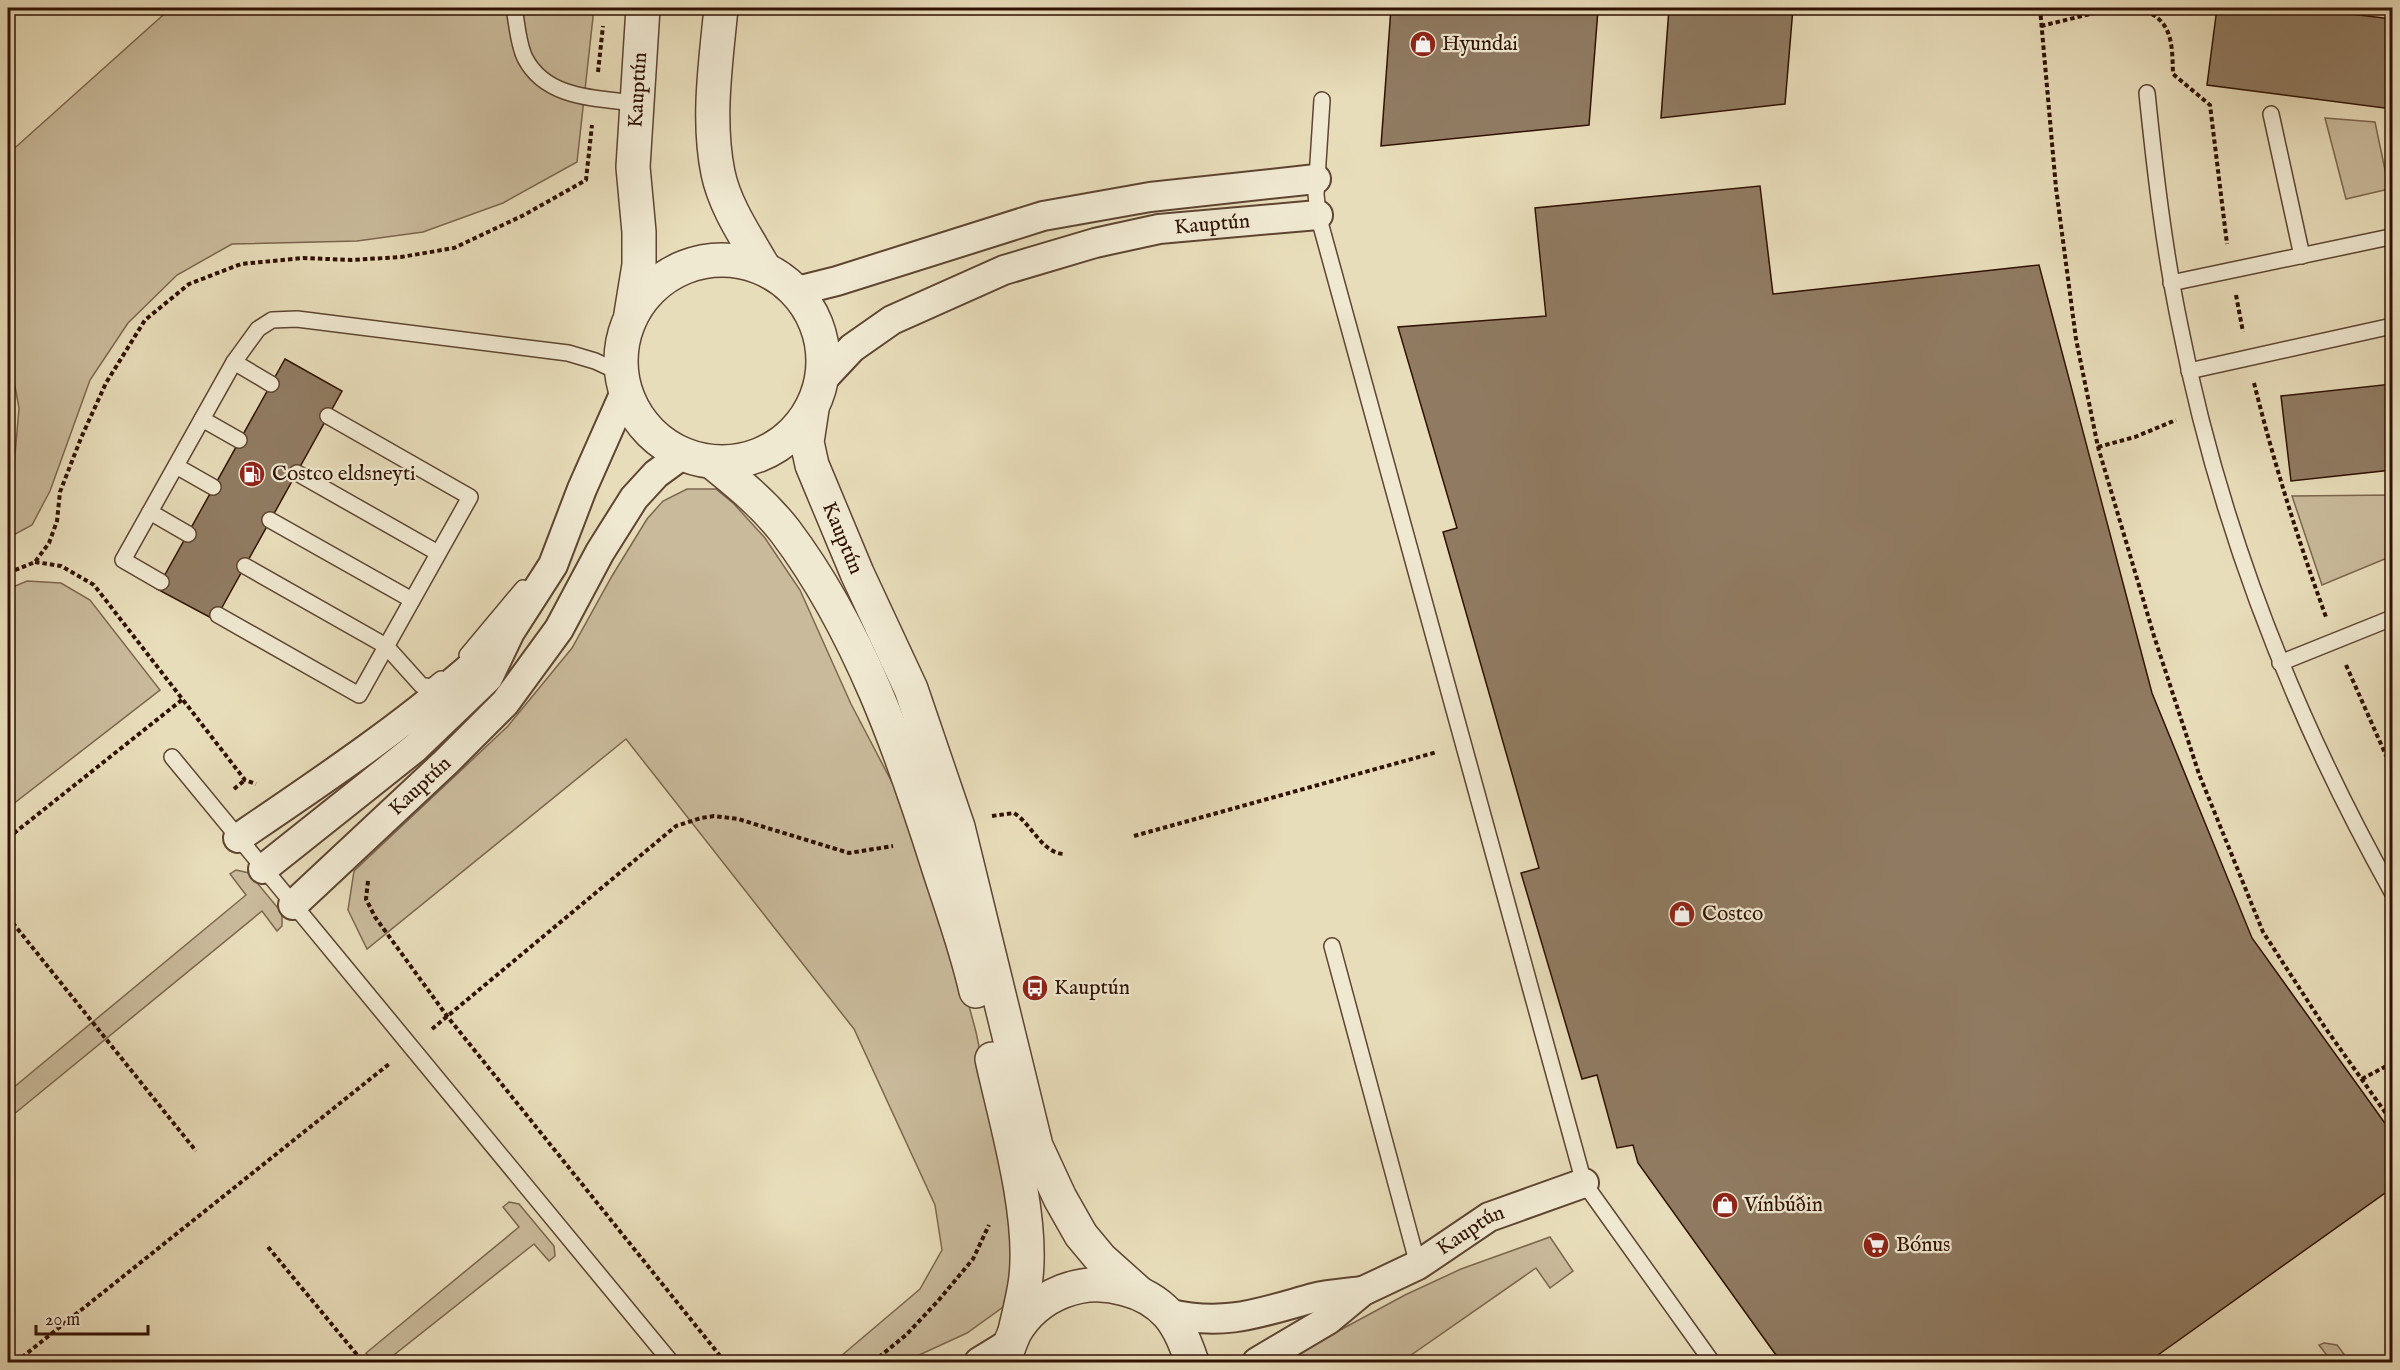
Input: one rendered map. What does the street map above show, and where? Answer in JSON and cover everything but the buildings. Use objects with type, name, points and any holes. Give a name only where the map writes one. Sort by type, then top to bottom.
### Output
[{"type":"street","name":"Kauptún","points":[[643,8],[633,167],[639,232],[639,265],[631,315],[622,344],[623,382],[638,418],[657,439],[697,459],[750,493],[784,530],[824,588],[861,661],[898,750],[972,973],[1013,1151],[1027,1246],[1026,1277],[1010,1346]]},
{"type":"street","name":"Kauptún","points":[[721,8],[713,120],[718,174],[736,219],[764,268]]},
{"type":"street","name":"Kauptún","points":[[797,291],[837,281],[1043,216],[1150,197],[1316,179]]},
{"type":"street","name":"Kauptún","points":[[293,905],[446,762],[505,703],[559,629],[600,552],[634,498],[656,474],[697,459],[742,461],[770,451],[794,434],[817,395],[852,348],[892,320],[1004,270],[1095,243],[1159,229],[1318,216]]},
{"type":"street","name":"Kauptún","points":[[631,315],[649,290],[674,271],[703,261],[734,260],[764,268],[782,278],[797,291],[815,318],[824,348],[807,442],[812,465],[857,573],[911,689],[958,827],[1036,1146],[1060,1198],[1081,1234],[1101,1259],[1138,1293]]},
{"type":"street","name":"Kauptún","points":[[263,869],[416,748],[488,678],[510,632],[553,565],[623,382]]},
{"type":"street","name":"Kauptún","points":[[238,838],[318,784],[444,691],[510,632]]},
{"type":"street","name":"Kauptún","points":[[1257,1362],[1328,1320],[1364,1291],[1418,1265],[1490,1217],[1584,1183]]},
{"type":"street","name":"Kauptún","points":[[979,1362],[1010,1346],[1033,1309],[1056,1293],[1083,1284],[1112,1285],[1138,1293],[1154,1302],[1167,1313],[1183,1336],[1192,1362]]},
{"type":"street","name":"Kauptún","points":[[1167,1313],[1193,1320],[1219,1320],[1268,1312],[1316,1297],[1364,1291]]},
{"type":"lane","points":[[514,8],[524,57],[543,81],[570,94],[636,103]]},
{"type":"lane","points":[[2147,93],[2157,188],[2172,283],[2189,371],[2222,496],[2280,663],[2361,836],[2392,892]]},
{"type":"lane","points":[[1322,100],[1316,179],[1318,216],[1584,1183],[1712,1362]]},
{"type":"lane","points":[[2271,114],[2302,256]]},
{"type":"lane","points":[[2172,283],[2390,237]]},
{"type":"lane","points":[[161,582],[123,560],[234,362],[258,329],[272,320],[297,319],[568,353],[595,361],[623,382]]},
{"type":"lane","points":[[2189,371],[2392,326]]},
{"type":"lane","points":[[234,362],[271,384]]},
{"type":"lane","points":[[218,615],[359,695],[470,497],[328,416]]},
{"type":"lane","points":[[202,419],[240,440]]},
{"type":"lane","points":[[176,466],[213,487]]},
{"type":"lane","points":[[297,472],[438,553]]},
{"type":"lane","points":[[245,566],[386,646],[421,684],[431,687],[461,661],[519,594],[582,489]]},
{"type":"lane","points":[[150,512],[188,534]]},
{"type":"lane","points":[[270,520],[412,600]]},
{"type":"lane","points":[[2280,663],[2392,618]]},
{"type":"lane","points":[[172,757],[671,1362]]},
{"type":"lane","points":[[1332,946],[1418,1265]]},
{"type":"path","points":[[2040,8],[2056,188],[2076,339],[2098,447],[2154,636],[2199,774],[2264,932],[2324,1026],[2392,1122]]},
{"type":"path","points":[[2041,26],[2115,8]]},
{"type":"path","points":[[2098,447],[2135,436],[2199,411]]},
{"type":"path","points":[[35,562],[61,566],[94,585],[245,780],[260,786]]},
{"type":"path","points":[[8,838],[183,699]]},
{"type":"path","points":[[1134,836],[1444,750]]},
{"type":"path","points":[[983,819],[1003,813],[1014,813],[1025,819],[1049,849],[1056,854],[1065,854]]},
{"type":"path","points":[[16,1362],[447,1016],[676,826],[714,816],[738,819],[849,853],[895,845]]},
{"type":"path","points":[[369,876],[366,899],[375,917],[447,1016],[725,1362]]},
{"type":"path","points":[[8,917],[196,1151]]},
{"type":"path","points":[[2362,1079],[2392,1063]]},
{"type":"path","points":[[873,1362],[906,1335],[974,1259],[991,1220]]},
{"type":"path","points":[[268,1247],[363,1362]]},
{"type":"shaded area","points":[[171,8],[594,8],[577,162],[503,203],[423,232],[357,241],[232,244],[177,275],[128,323],[90,380],[50,491],[32,525],[8,538],[19,408],[8,348],[8,154]]},
{"type":"shaded area","points":[[2325,118],[2375,122],[2389,189],[2346,199]]},
{"type":"shaded area","points":[[687,489],[716,489],[734,504],[765,538],[800,590],[851,704],[907,811],[948,927],[976,1032],[1000,1147],[1013,1242],[1010,1302],[967,1333],[904,1362],[834,1362],[920,1289],[942,1250],[935,1205],[854,1029],[626,739],[367,949],[348,910],[354,871],[508,726],[572,648],[647,519],[663,501]]},
{"type":"shaded area","points":[[2392,495],[2392,556],[2322,585],[2292,496]]},
{"type":"shaded area","points":[[27,581],[61,583],[90,600],[160,690],[8,808],[8,589]]},
{"type":"shaded area","points":[[236,870],[249,873],[282,913],[282,926],[277,931],[262,911],[8,1119],[8,1092],[246,895],[230,874]]},
{"type":"shaded area","points":[[509,1202],[519,1204],[554,1246],[555,1256],[549,1261],[534,1244],[385,1362],[373,1362],[366,1353],[519,1227],[503,1207]]},
{"type":"shaded area","points":[[1550,1237],[1573,1271],[1550,1288],[1536,1268],[1401,1362],[1281,1362],[1405,1295],[1461,1269]]},
{"type":"shaded area","points":[[2324,1343],[2337,1345],[2350,1362],[2332,1362],[2319,1345]]},
{"type":"place","name":"Hyundai","points":[[1423,44]]},
{"type":"place","name":"Costco eldsneyti","points":[[252,474]]},
{"type":"place","name":"Costco","points":[[1682,914]]},
{"type":"place","name":"Kauptún","points":[[1035,988]]},
{"type":"place","name":"Vínbúðin","points":[[1725,1205]]},
{"type":"place","name":"Bónus","points":[[1876,1245]]}]
